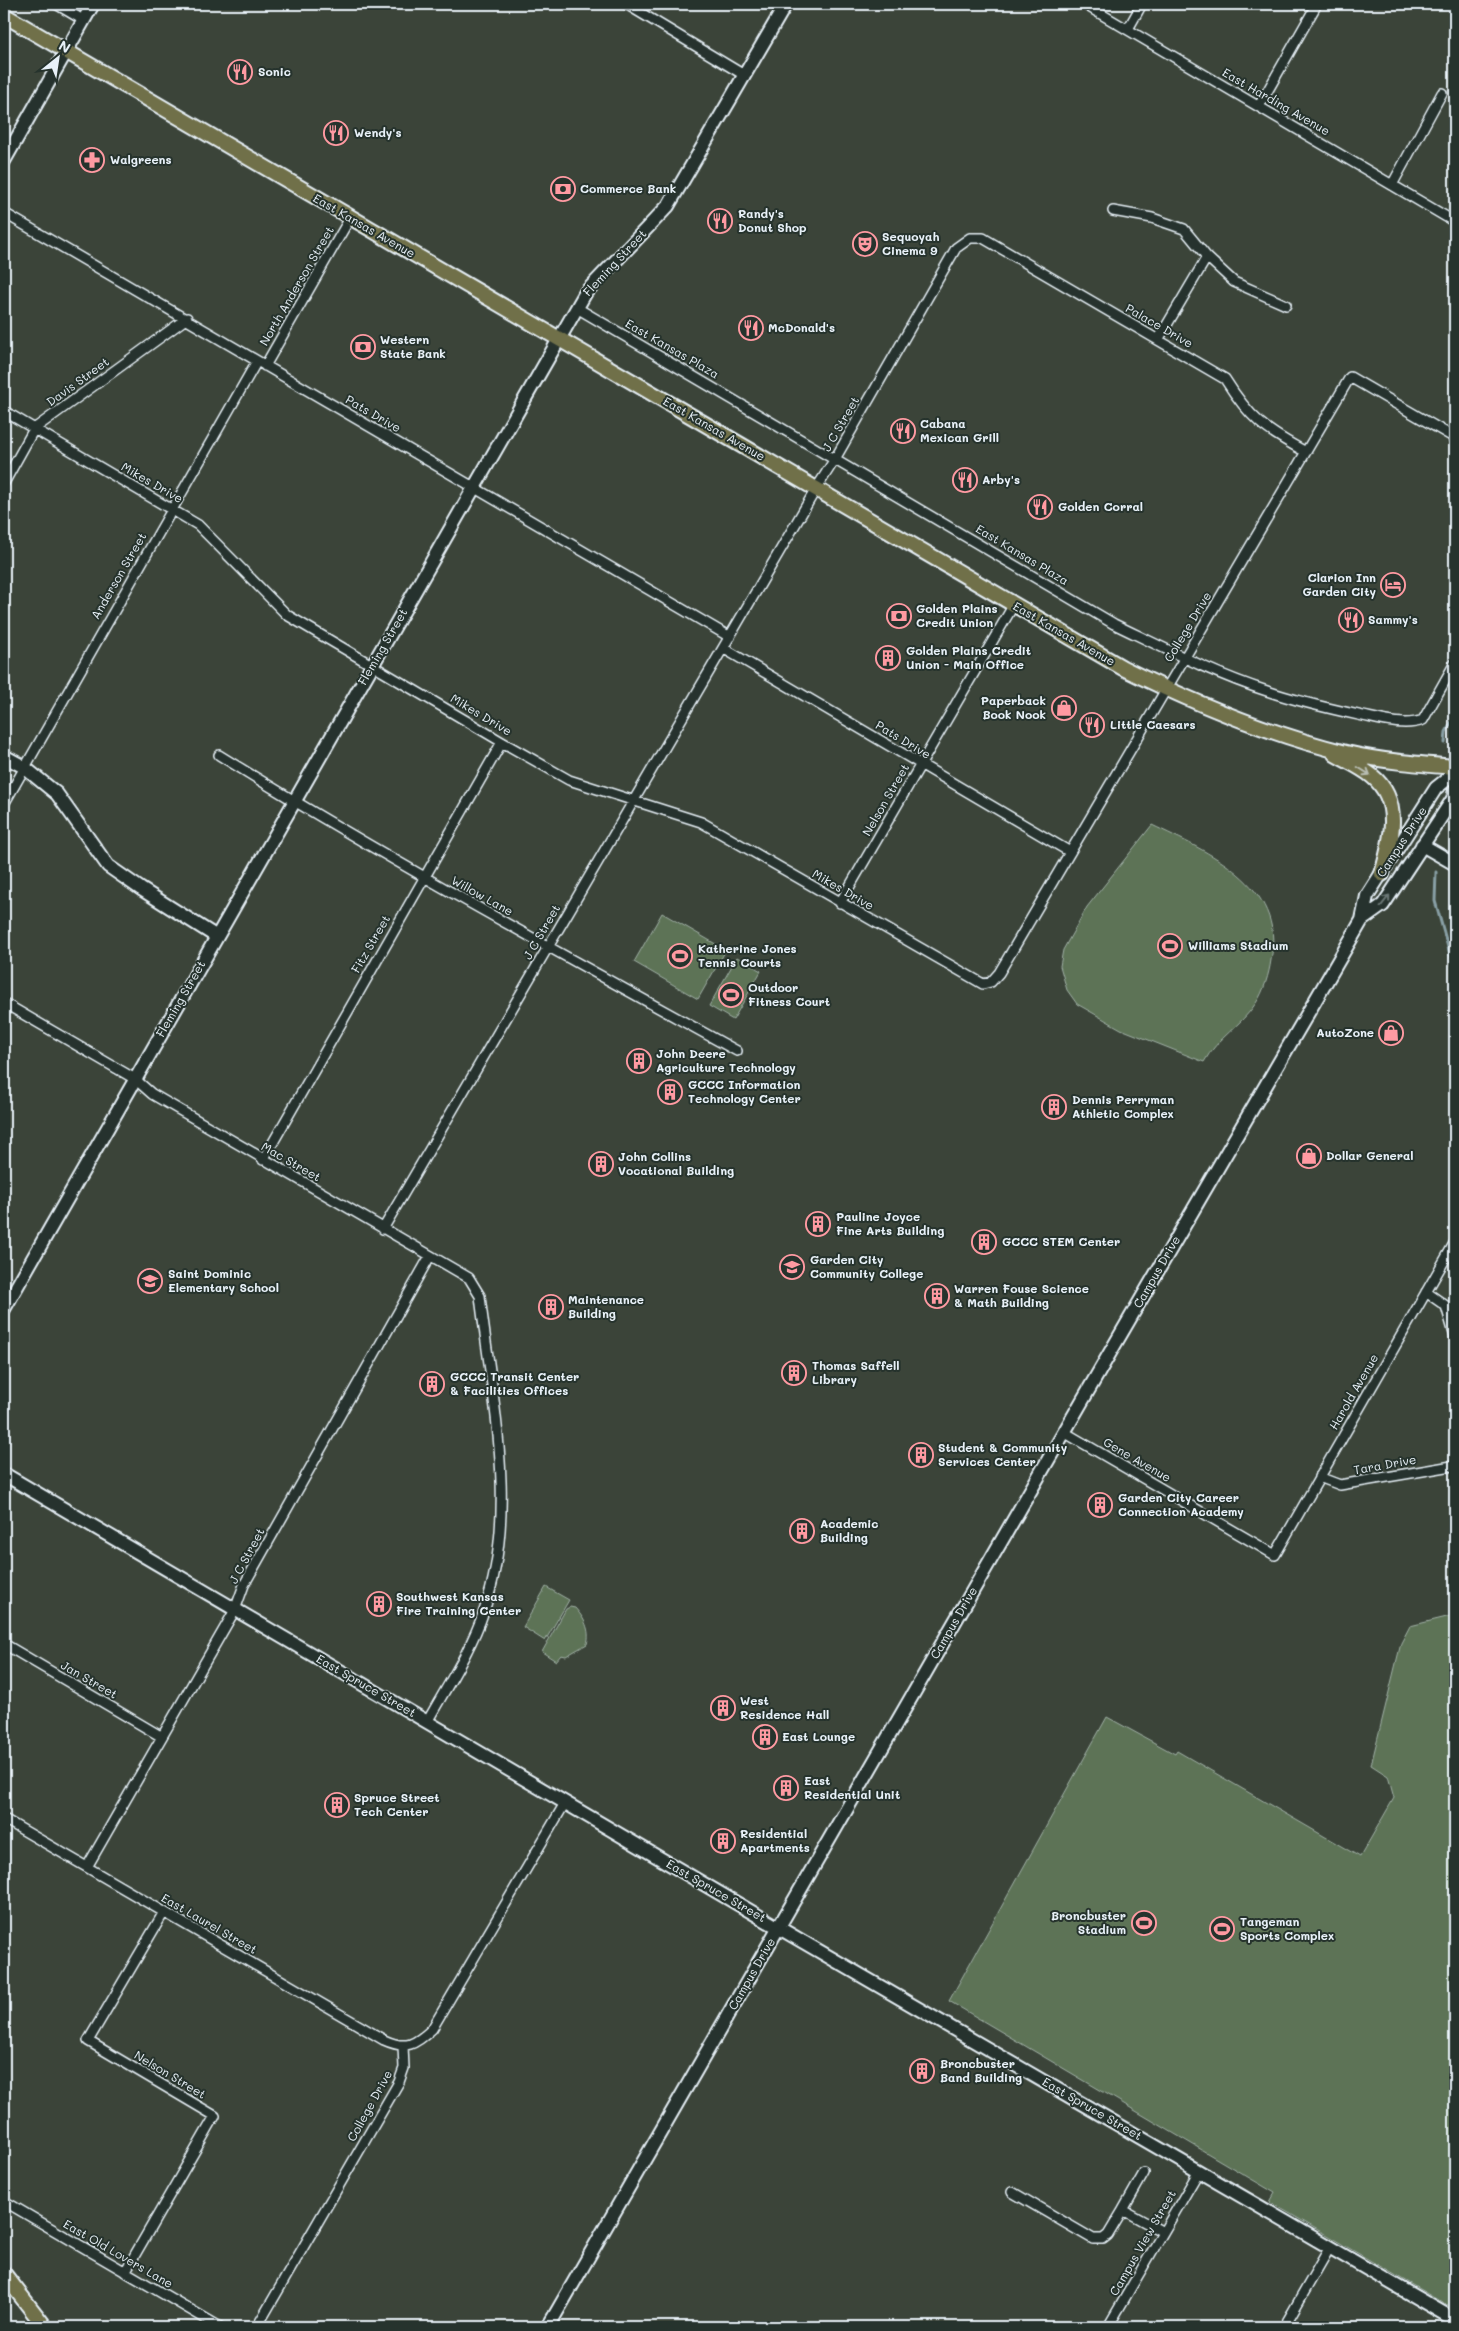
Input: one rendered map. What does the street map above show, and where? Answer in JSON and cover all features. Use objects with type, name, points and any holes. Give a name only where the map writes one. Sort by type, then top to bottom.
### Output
[{"type":"main road","name":"East Kansas Avenue","points":[[4,15],[1115,664],[1166,690],[1247,723],[1322,746],[1348,753],[1455,767]]},
{"type":"main road","points":[[1322,746],[1373,776],[1390,804],[1394,824],[1382,874]]},
{"type":"main road","points":[[4,2274],[45,2327]]},
{"type":"street","points":[[56,4],[83,20]]},
{"type":"street","points":[[4,160],[93,4]]},
{"type":"street","points":[[626,4],[744,75]]},
{"type":"street","name":"Fleming Street","points":[[4,1308],[586,292],[668,206],[786,4]]},
{"type":"street","name":"East Harding Avenue","points":[[1084,4],[1455,222]]},
{"type":"street","points":[[1128,29],[1142,4]]},
{"type":"street","points":[[1259,106],[1317,4]]},
{"type":"street","points":[[1392,185],[1442,93]]},
{"type":"street","points":[[1113,211],[1152,218],[1184,229],[1207,256],[1234,282],[1286,306]]},
{"type":"street","name":"Pats Drive","points":[[4,213],[187,318],[730,637]]},
{"type":"street","name":"North Anderson Street","points":[[261,363],[350,218]]},
{"type":"street","name":"J C Street","points":[[382,1229],[632,801],[835,459],[956,248],[970,238],[984,238]]},
{"type":"street","name":"Palace Drive","points":[[984,238],[1225,379],[1250,414],[1270,433],[1306,452]]},
{"type":"street","points":[[1158,340],[1207,256]]},
{"type":"street","name":"East Kansas Plaza","points":[[577,308],[1114,624],[1184,658],[1266,691],[1303,702],[1378,719],[1414,724],[1423,720],[1455,663]]},
{"type":"street","name":"Davis Street","points":[[4,483],[34,429],[187,318]]},
{"type":"street","name":"Anderson Street","points":[[4,804],[172,509],[261,363]]},
{"type":"street","name":"College Drive","points":[[979,984],[991,982],[999,973],[1350,377],[1455,438]]},
{"type":"street","name":"Mikes Drive","points":[[4,411],[198,525],[287,615],[502,742],[569,780],[701,822],[979,984]]},
{"type":"street","name":"Nelson Street","points":[[840,903],[1014,606]]},
{"type":"street","name":"Pats Drive","points":[[723,648],[1070,852]]},
{"type":"street","name":"Fitz Street","points":[[263,1160],[502,742]]},
{"type":"street","name":"Willow Lane","points":[[219,755],[294,802],[424,877],[737,1052]]},
{"type":"street","points":[[4,756],[24,767],[57,794],[108,866],[217,937]]},
{"type":"street","name":"Campus Drive","points":[[548,2327],[1064,1432],[1362,920],[1367,896],[1436,788],[1455,772]]},
{"type":"street","name":"Campus Drive","points":[[1362,920],[1383,905],[1453,799],[1455,790]]},
{"type":"street","points":[[1422,845],[1455,864]]},
{"type":"street","name":"Mac Street","points":[[4,1003],[135,1079],[152,1094],[263,1160],[469,1278],[480,1296],[497,1428],[501,1502],[500,1545],[496,1568],[477,1631],[427,1722]]},
{"type":"street","name":"Harold Avenue","points":[[1275,1555],[1455,1242]]},
{"type":"street","name":"J C Street","points":[[87,1867],[236,1610],[244,1585],[430,1256]]},
{"type":"street","points":[[1426,1292],[1446,1306],[1455,1337]]},
{"type":"street","name":"Gene Avenue","points":[[1064,1432],[1275,1555]]},
{"type":"street","name":"Tara Drive","points":[[1319,1477],[1340,1485],[1452,1466],[1455,1462]]},
{"type":"street","name":"East Spruce Street","points":[[4,1474],[565,1803],[1455,2320]]},
{"type":"street","name":"Jan Street","points":[[4,1644],[162,1737]]},
{"type":"street","points":[[403,2046],[420,2041],[432,2029],[565,1803]]},
{"type":"street","name":"East Laurel Street","points":[[4,1819],[384,2040],[403,2046]]},
{"type":"street","name":"Nelson Street","points":[[125,2272],[214,2116],[88,2041],[164,1912]]},
{"type":"street","name":"College Drive","points":[[257,2327],[399,2082],[404,2068],[403,2046]]},
{"type":"street","name":"Campus View Street","points":[[1108,2327],[1199,2171]]},
{"type":"street","points":[[1012,2192],[1093,2239],[1103,2239],[1108,2235],[1144,2173]]},
{"type":"street","name":"East Old Lovers Lane","points":[[5,2205],[220,2327]]},
{"type":"street","points":[[1123,2210],[1163,2232]]},
{"type":"street","points":[[1284,2327],[1330,2247]]},
{"type":"green space","name":"Williams Stadium","points":[[1152,825],[1196,847],[1238,874],[1255,891],[1267,911],[1272,933],[1270,965],[1266,982],[1259,998],[1244,1018],[1209,1053],[1204,1062],[1121,1029],[1077,1004],[1067,990],[1060,966],[1063,950],[1087,907]]},
{"type":"green space","name":"Katherine Jones Tennis Courts","points":[[662,913],[726,950],[698,999],[634,962]]},
{"type":"green space","name":"Outdoor Fitness Court","points":[[737,957],[761,971],[733,1020],[709,1006]]},
{"type":"green space","points":[[546,1587],[569,1600],[545,1641],[523,1627]]},
{"type":"green space","points":[[570,1607],[575,1608],[586,1625],[588,1634],[587,1644],[566,1656],[561,1655],[556,1661],[542,1652],[566,1609]]},
{"type":"green space","name":"Tangeman Sports Complex","points":[[1455,1615],[1455,2310],[1270,2202],[1275,2193],[949,2001],[1107,1717],[1175,1754],[1177,1751],[1360,1857],[1394,1798],[1388,1776],[1371,1765],[1401,1643],[1410,1626]]},
{"type":"waterway","points":[[1445,743],[1446,732],[1455,716]]},
{"type":"waterway","points":[[1436,872],[1435,901],[1455,972]]},
{"type":"place","name":"Sonic","points":[[240,72]]},
{"type":"place","name":"Wendy's","points":[[336,133]]},
{"type":"place","name":"Walgreens","points":[[92,160]]},
{"type":"place","name":"Commerce Bank","points":[[563,189]]},
{"type":"place","name":"Randy's Donut Shop","points":[[720,221]]},
{"type":"place","name":"Sequoyah Cinema 9","points":[[865,244]]},
{"type":"place","name":"McDonald's","points":[[751,328]]},
{"type":"place","name":"Western State Bank","points":[[363,347]]},
{"type":"place","name":"Cabana Mexican Grill","points":[[903,431]]},
{"type":"place","name":"Arby's","points":[[965,480]]},
{"type":"place","name":"Golden Corral","points":[[1040,507]]},
{"type":"place","name":"Clarion Inn Garden City","points":[[1393,585]]},
{"type":"place","name":"Golden Plains Credit Union","points":[[899,616]]},
{"type":"place","name":"Sammy's","points":[[1351,620]]},
{"type":"place","name":"Golden Plains Credit Union - Main Office","points":[[888,658]]},
{"type":"place","name":"Paperback Book Nook","points":[[1064,708]]},
{"type":"place","name":"Little Caesars","points":[[1092,725]]},
{"type":"place","name":"Williams Stadium","points":[[1170,946]]},
{"type":"place","name":"Katherine Jones Tennis Courts","points":[[680,956]]},
{"type":"place","name":"Outdoor Fitness Court","points":[[731,995]]},
{"type":"place","name":"AutoZone","points":[[1391,1033]]},
{"type":"place","name":"John Deere Agriculture Technology","points":[[639,1061]]},
{"type":"place","name":"GCCC Information Technology Center","points":[[670,1092]]},
{"type":"place","name":"Dennis Perryman Athletic Complex","points":[[1054,1107]]},
{"type":"place","name":"Dollar General","points":[[1309,1156]]},
{"type":"place","name":"John Collins Vocational Building","points":[[601,1164]]},
{"type":"place","name":"Pauline Joyce Fine Arts Building","points":[[818,1224]]},
{"type":"place","name":"GCCC STEM Center","points":[[984,1242]]},
{"type":"place","name":"Garden City Community College","points":[[792,1267]]},
{"type":"place","name":"Saint Dominic Elementary School","points":[[150,1281]]},
{"type":"place","name":"Warren Fouse Science & Math Building","points":[[937,1296]]},
{"type":"place","name":"Maintenance Building","points":[[551,1307]]},
{"type":"place","name":"Thomas Saffell Library","points":[[794,1373]]},
{"type":"place","name":"GCCC Transit Center & Facilities Offices","points":[[432,1384]]},
{"type":"place","name":"Student & Community Services Center","points":[[921,1455]]},
{"type":"place","name":"Garden City Career Connection Academy","points":[[1100,1505]]},
{"type":"place","name":"Academic Building","points":[[802,1531]]},
{"type":"place","name":"Southwest Kansas Fire Training Center","points":[[379,1604]]},
{"type":"place","name":"West Residence Hall","points":[[723,1708]]},
{"type":"place","name":"East Lounge","points":[[765,1737]]},
{"type":"place","name":"East Residential Unit","points":[[786,1788]]},
{"type":"place","name":"Spruce Street Tech Center","points":[[337,1805]]},
{"type":"place","name":"Residential Apartments","points":[[723,1841]]},
{"type":"place","name":"Broncbuster Stadium","points":[[1144,1923]]},
{"type":"place","name":"Tangeman Sports Complex","points":[[1222,1929]]},
{"type":"place","name":"Broncbuster Band Building","points":[[922,2071]]}]
